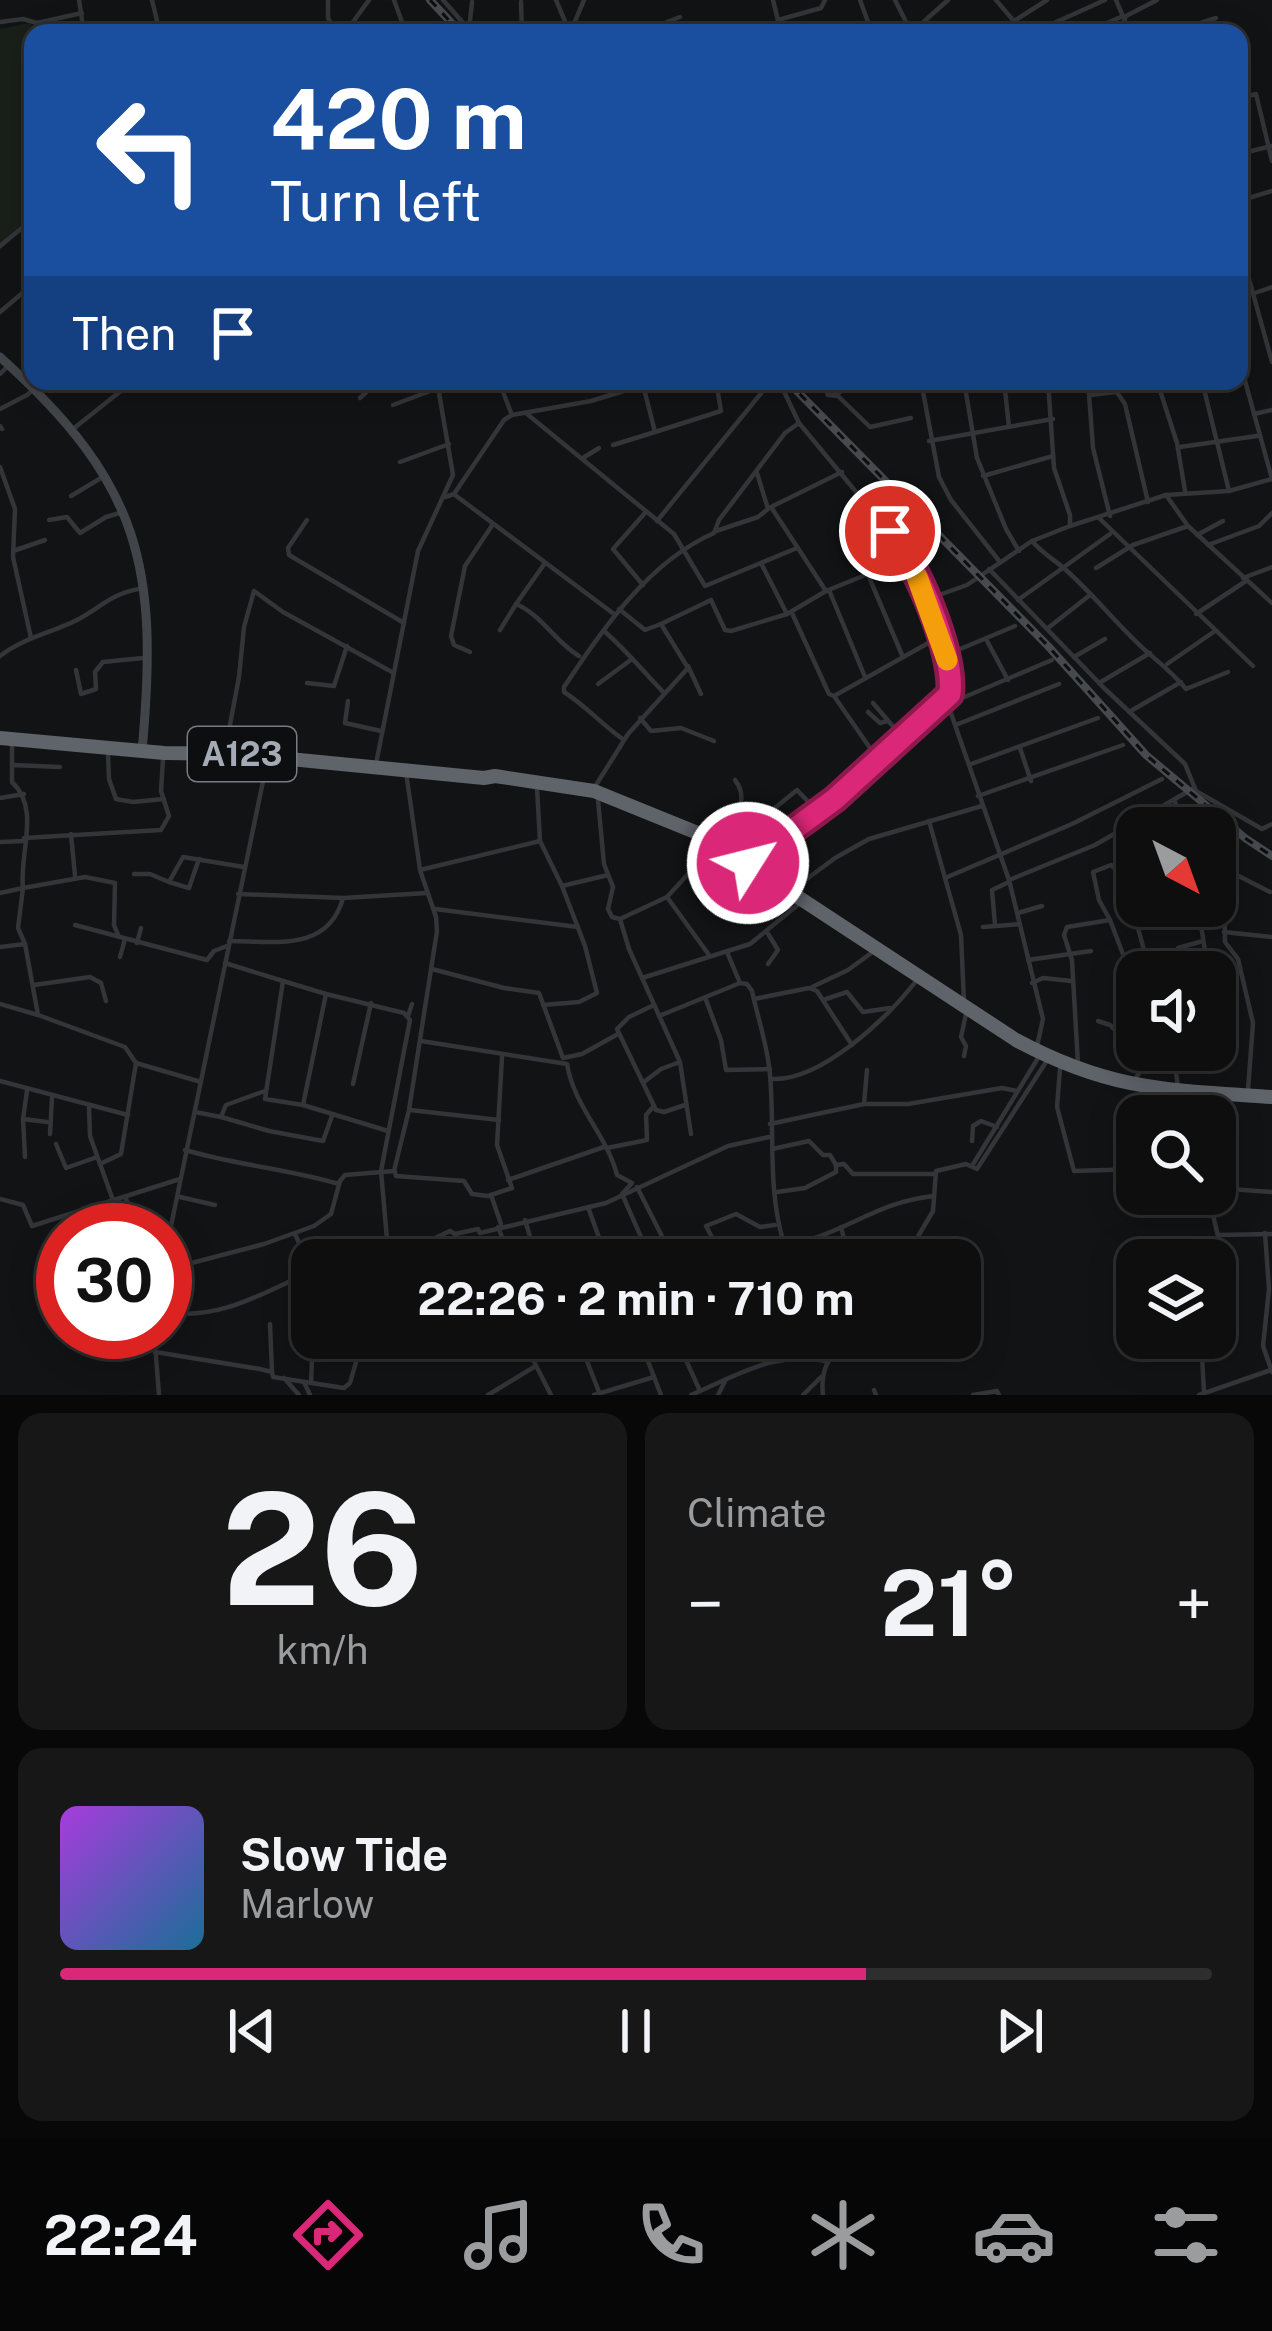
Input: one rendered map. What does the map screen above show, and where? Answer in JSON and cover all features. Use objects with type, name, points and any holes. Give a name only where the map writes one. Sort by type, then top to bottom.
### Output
[{"type":"highway","name":"A123","points":[[6,738],[495,776],[596,795],[663,817],[748,863],[924,981]]},
{"type":"highway","name":"A123","points":[[484,778],[494,784],[596,795]]},
{"type":"highway","name":"A123","points":[[718,846],[1051,1062],[1133,1092],[1176,1095]]},
{"type":"highway","name":"A123","points":[[1051,1062],[1176,1095]]},
{"type":"highway","name":"A123","points":[[1236,1095],[1272,1100]]},
{"type":"highway","name":"A123","points":[[1236,1099],[1272,1100]]},
{"type":"main road","points":[[44,390],[106,476],[123,512],[144,588],[148,658],[142,751]]},
{"type":"street","points":[[79,0],[83,24]]},
{"type":"street","points":[[443,0],[463,24]]},
{"type":"street","points":[[773,0],[779,24]]},
{"type":"street","points":[[778,20],[820,8],[825,0]]},
{"type":"street","points":[[921,24],[949,0]]},
{"type":"street","points":[[996,0],[1018,24]]},
{"type":"street","points":[[1014,21],[1047,0]]},
{"type":"street","points":[[1049,24],[1105,0]]},
{"type":"street","points":[[1116,0],[1125,24]]},
{"type":"street","points":[[1108,24],[1157,0]]},
{"type":"street","points":[[0,22],[37,22],[82,13]]},
{"type":"street","points":[[667,24],[680,17]]},
{"type":"street","points":[[1198,24],[1216,18]]},
{"type":"street","points":[[1248,96],[1256,94],[1272,161]]},
{"type":"street","points":[[0,246],[24,226]]},
{"type":"street","points":[[1248,275],[1272,359]]},
{"type":"street","points":[[1253,293],[1272,287]]},
{"type":"street","points":[[0,311],[24,291]]},
{"type":"street","points":[[1258,320],[1272,318]]},
{"type":"street","points":[[0,409],[32,390]]},
{"type":"street","points":[[73,429],[122,390]]},
{"type":"street","points":[[360,398],[368,390]]},
{"type":"street","points":[[394,404],[426,390]]},
{"type":"street","points":[[379,765],[381,731],[418,550],[453,475],[438,390]]},
{"type":"street","points":[[502,390],[512,415]]},
{"type":"street","points":[[445,497],[454,494],[493,434],[512,415],[591,401],[622,390]]},
{"type":"street","points":[[644,390],[655,432]]},
{"type":"street","points":[[613,445],[721,411],[718,390]]},
{"type":"street","points":[[657,521],[767,390]]},
{"type":"street","points":[[780,390],[800,423],[910,557],[946,655],[952,690],[947,701]]},
{"type":"street","points":[[826,390],[870,427],[911,418]]},
{"type":"street","points":[[833,395],[843,390]]},
{"type":"street","points":[[922,390],[938,477],[1000,562]]},
{"type":"street","points":[[966,390],[983,476],[1019,551]]},
{"type":"street","points":[[1005,390],[1009,427]]},
{"type":"street","points":[[1051,390],[1054,455],[1070,526]]},
{"type":"street","points":[[1090,390],[1093,448],[1110,516]]},
{"type":"street","points":[[1160,390],[1178,448],[1185,491]]},
{"type":"street","points":[[1204,390],[1229,491]]},
{"type":"street","points":[[925,600],[967,584],[1032,541],[1070,526],[1166,495],[1229,491],[1272,479],[1246,390]]},
{"type":"street","points":[[1091,395],[1115,392],[1126,404],[1148,502]]},
{"type":"street","points":[[1252,415],[1272,410]]},
{"type":"street","points":[[527,414],[657,521],[684,548],[698,578],[709,587],[797,548]]},
{"type":"street","points":[[929,441],[1053,419]]},
{"type":"street","points":[[715,532],[719,520],[785,434],[800,423]]},
{"type":"street","points":[[1178,448],[1257,436]]},
{"type":"street","points":[[400,462],[449,444]]},
{"type":"street","points":[[582,458],[599,448]]},
{"type":"street","points":[[983,476],[1054,455]]},
{"type":"street","points":[[0,467],[15,509],[13,554],[32,638]]},
{"type":"street","points":[[624,740],[563,691],[581,657],[616,611],[684,548],[758,517],[842,472]]},
{"type":"street","points":[[757,473],[770,508],[828,590],[865,676]]},
{"type":"street","points":[[70,496],[106,476]]},
{"type":"street","points":[[454,494],[545,563],[645,629],[711,600],[726,631],[789,613],[828,590],[910,557]]},
{"type":"street","points":[[1166,495],[1188,526],[1272,603]]},
{"type":"street","points":[[49,520],[68,518],[80,532],[123,512]]},
{"type":"street","points":[[643,585],[614,549],[645,512]]},
{"type":"street","points":[[1208,545],[1259,526],[1272,513]]},
{"type":"street","points":[[1099,518],[1253,666]]},
{"type":"street","points":[[307,520],[288,548],[289,555],[404,623]]},
{"type":"street","points":[[1197,535],[1222,521]]},
{"type":"street","points":[[470,652],[454,645],[451,636],[465,566],[493,524]]},
{"type":"street","points":[[1096,568],[1129,548],[1188,526]]},
{"type":"street","points":[[1018,600],[1112,533]]},
{"type":"street","points":[[2,559],[45,540]]},
{"type":"street","points":[[1032,541],[1167,664],[1186,689],[1228,672]]},
{"type":"street","points":[[500,631],[545,563]]},
{"type":"street","points":[[761,563],[829,694],[879,760]]},
{"type":"street","points":[[1196,614],[1244,579],[1272,567]]},
{"type":"street","points":[[989,569],[1185,764],[1195,788],[1272,834]]},
{"type":"street","points":[[868,575],[902,655]]},
{"type":"street","points":[[0,656],[81,618],[113,595],[144,588]]},
{"type":"street","points":[[224,753],[254,591],[392,672]]},
{"type":"street","points":[[1047,629],[1090,595]]},
{"type":"street","points":[[516,604],[581,657]]},
{"type":"street","points":[[661,624],[701,694]]},
{"type":"street","points":[[946,655],[1015,626]]},
{"type":"street","points":[[604,631],[626,647],[664,693]]},
{"type":"street","points":[[1167,664],[1215,631]]},
{"type":"street","points":[[834,696],[940,636]]},
{"type":"street","points":[[986,639],[1008,680]]},
{"type":"street","points":[[1074,657],[1105,639]]},
{"type":"street","points":[[307,683],[335,686],[347,646]]},
{"type":"street","points":[[1099,683],[1150,653]]},
{"type":"street","points":[[76,670],[81,694],[96,689],[95,672],[104,662],[148,658]]},
{"type":"street","points":[[598,684],[632,659]]},
{"type":"street","points":[[748,863],[818,812],[947,701],[1052,660]]},
{"type":"street","points":[[688,667],[624,740],[596,795],[600,837],[613,886],[608,909],[612,916],[620,919],[667,897],[718,846],[797,790],[818,812]]},
{"type":"street","points":[[1129,712],[1180,682]]},
{"type":"street","points":[[958,724],[1059,684]]},
{"type":"street","points":[[348,701],[345,723],[381,731]]},
{"type":"street","points":[[947,701],[971,764]]},
{"type":"street","points":[[873,703],[902,737]]},
{"type":"street","points":[[868,712],[880,722],[887,721]]},
{"type":"street","points":[[640,718],[651,731],[681,728],[714,741]]},
{"type":"street","points":[[1098,718],[968,766],[1009,881],[1074,1171],[1116,1170]]},
{"type":"street","points":[[6,738],[13,782],[24,794],[28,811],[18,928],[38,1015]]},
{"type":"street","points":[[978,796],[1123,745]]},
{"type":"street","points":[[109,748],[109,779],[116,799],[164,799]]},
{"type":"street","points":[[1020,748],[1031,781]]},
{"type":"street","points":[[0,842],[71,834],[157,833],[169,816],[164,799],[164,753]]},
{"type":"street","points":[[177,1203],[268,756]]},
{"type":"street","points":[[11,766],[61,767]]},
{"type":"street","points":[[406,772],[420,870],[437,925],[396,1176],[464,1181],[472,1194],[490,1196],[512,1188],[496,1144],[502,1057]]},
{"type":"street","points":[[945,878],[1072,824],[1162,778]]},
{"type":"street","points":[[718,846],[741,806],[742,794],[735,780]]},
{"type":"street","points":[[537,788],[540,841],[578,927],[597,993],[579,1002],[543,1006]]},
{"type":"street","points":[[995,925],[992,890],[1096,845],[1195,788]]},
{"type":"street","points":[[0,798],[24,794]]},
{"type":"street","points":[[1174,800],[1177,807]]},
{"type":"street","points":[[642,978],[750,944],[848,849],[982,806]]},
{"type":"street","points":[[929,820],[963,946],[964,1056]]},
{"type":"street","points":[[1262,829],[1272,824]]},
{"type":"street","points":[[71,834],[75,879]]},
{"type":"street","points":[[420,870],[540,841]]},
{"type":"street","points":[[169,882],[180,859],[244,867]]},
{"type":"street","points":[[134,874],[150,874],[190,888],[199,859]]},
{"type":"street","points":[[1122,951],[1099,900],[1093,872],[1111,865],[1124,877],[1144,951]]},
{"type":"street","points":[[562,886],[608,875]]},
{"type":"street","points":[[1236,875],[1270,892]]},
{"type":"street","points":[[0,893],[75,879],[116,883],[111,926],[122,938],[120,957]]},
{"type":"street","points":[[238,894],[343,898],[427,893]]},
{"type":"street","points":[[667,897],[709,955]]},
{"type":"street","points":[[75,925],[207,960],[228,944],[285,944],[308,938],[325,927],[343,898]]},
{"type":"street","points":[[1017,913],[1042,907]]},
{"type":"street","points":[[433,908],[578,927]]},
{"type":"street","points":[[620,919],[680,1062],[691,1134]]},
{"type":"street","points":[[999,1128],[1078,1032],[1064,935],[1067,927],[1110,920]]},
{"type":"street","points":[[982,927],[1020,924]]},
{"type":"street","points":[[1201,927],[1205,951]]},
{"type":"street","points":[[1224,927],[1240,969],[1254,1037],[1248,1095]]},
{"type":"street","points":[[136,944],[141,928]]},
{"type":"street","points":[[767,932],[778,950],[768,964]]},
{"type":"street","points":[[1224,932],[1272,937]]},
{"type":"street","points":[[1178,948],[1203,941]]},
{"type":"street","points":[[0,947],[25,944]]},
{"type":"street","points":[[754,999],[809,988],[848,970],[874,951]]},
{"type":"street","points":[[1028,960],[1091,951]]},
{"type":"street","points":[[727,952],[740,983]]},
{"type":"street","points":[[224,963],[408,1016]]},
{"type":"street","points":[[432,968],[543,997],[572,1089],[619,1178],[634,1185],[664,1239]]},
{"type":"street","points":[[1236,969],[1240,969]]},
{"type":"street","points":[[34,986],[90,977],[101,983],[106,1001]]},
{"type":"street","points":[[1032,982],[1043,978],[1071,982]]},
{"type":"street","points":[[283,981],[265,1099],[388,1131]]},
{"type":"street","points":[[771,1079],[822,1064],[852,1045],[924,981]]},
{"type":"street","points":[[659,1016],[747,984],[770,1069],[769,1137],[782,1239]]},
{"type":"street","points":[[809,988],[826,999],[852,1045]]},
{"type":"street","points":[[826,999],[847,992],[863,1012],[890,1008]]},
{"type":"street","points":[[303,1106],[326,994]]},
{"type":"street","points":[[706,1000],[726,1070],[770,1069]]},
{"type":"street","points":[[0,1004],[125,1047],[136,1063],[201,1082]]},
{"type":"street","points":[[353,1084],[371,1004]]},
{"type":"street","points":[[387,1239],[381,1172],[412,1004]]},
{"type":"street","points":[[654,1005],[619,1024],[620,1033],[653,1107],[662,1112],[687,1105]]},
{"type":"street","points":[[1098,1021],[1116,1031]]},
{"type":"street","points":[[421,1041],[493,1051],[502,1057],[566,1060],[620,1033]]},
{"type":"street","points":[[644,1082],[680,1062]]},
{"type":"street","points":[[836,1165],[844,1164],[861,1175],[974,1168],[1018,1091],[1051,1062]]},
{"type":"street","points":[[56,1144],[66,1168],[121,1154],[136,1063]]},
{"type":"street","points":[[864,1104],[867,1070]]},
{"type":"street","points":[[1130,1085],[1140,1071]]},
{"type":"street","points":[[1174,1071],[1176,1095]]},
{"type":"street","points":[[770,1090],[781,1079]]},
{"type":"street","points":[[0,1081],[128,1115]]},
{"type":"street","points":[[770,1124],[864,1104],[889,1106],[1002,1088],[1018,1091]]},
{"type":"street","points":[[25,1157],[23,1119],[28,1089]]},
{"type":"street","points":[[221,1117],[226,1105],[265,1091]]},
{"type":"street","points":[[50,1134],[52,1096]]},
{"type":"street","points":[[89,1107],[90,1136],[114,1203],[180,1179]]},
{"type":"street","points":[[508,1180],[604,1148],[647,1141],[646,1115],[653,1107]]},
{"type":"street","points":[[409,1110],[499,1120]]},
{"type":"street","points":[[195,1112],[323,1141],[332,1116]]},
{"type":"street","points":[[23,1119],[50,1122]]},
{"type":"street","points":[[972,1141],[973,1126],[981,1121],[999,1128]]},
{"type":"street","points":[[433,1239],[450,1231],[500,1227],[588,1207],[728,1147],[769,1137]]},
{"type":"street","points":[[772,1149],[809,1141],[836,1165],[836,1172],[805,1188],[775,1192]]},
{"type":"street","points":[[185,1150],[339,1184]]},
{"type":"street","points":[[192,1263],[314,1226],[329,1216],[345,1174],[394,1171]]},
{"type":"street","points":[[916,1239],[933,1211],[934,1174]]},
{"type":"street","points":[[1236,1189],[1272,1192]]},
{"type":"street","points":[[622,1194],[642,1239]]},
{"type":"street","points":[[490,1196],[503,1239]]},
{"type":"street","points":[[812,1239],[875,1209],[934,1196]]},
{"type":"street","points":[[178,1197],[215,1205]]},
{"type":"street","points":[[0,1199],[23,1205],[32,1226],[36,1225]]},
{"type":"street","points":[[126,1199],[128,1203]]},
{"type":"street","points":[[588,1207],[599,1239]]},
{"type":"street","points":[[712,1239],[706,1226],[736,1214],[760,1227],[778,1226]]},
{"type":"street","points":[[1214,1215],[1219,1239]]},
{"type":"street","points":[[525,1220],[531,1239]]},
{"type":"street","points":[[841,1227],[844,1239]]},
{"type":"street","points":[[294,1232],[296,1239]]},
{"type":"street","points":[[1201,1359],[1202,1394],[1229,1391],[1271,1368],[1263,1346],[1269,1233],[1219,1235]]},
{"type":"street","points":[[455,1234],[457,1239]]},
{"type":"street","points":[[192,1316],[227,1309],[291,1281]]},
{"type":"street","points":[[270,1324],[273,1377],[334,1388],[349,1385],[357,1359]]},
{"type":"street","points":[[192,1358],[272,1372]]},
{"type":"street","points":[[155,1359],[158,1395]]},
{"type":"street","points":[[310,1395],[311,1359]]},
{"type":"street","points":[[531,1359],[550,1395]]},
{"type":"street","points":[[585,1359],[596,1394],[654,1376]]},
{"type":"street","points":[[647,1359],[661,1395]]},
{"type":"street","points":[[684,1359],[696,1394],[771,1360],[826,1361],[823,1395]]},
{"type":"street","points":[[488,1395],[535,1367]]},
{"type":"street","points":[[803,1395],[821,1377]]},
{"type":"street","points":[[284,1378],[299,1395]]},
{"type":"street","points":[[718,1395],[726,1379]]},
{"type":"street","points":[[973,1395],[997,1391],[999,1395]]},
{"type":"shaded area","points":[[24,24],[24,227],[0,250],[0,29]]},
{"type":"railway","points":[[430,0],[453,24]]},
{"type":"railway","points":[[796,390],[1048,646],[1146,755],[1272,856]]},
{"type":"slow traffic","points":[[917,577],[947,660]]},
{"type":"route","points":[[748,863],[835,799],[952,690],[946,655],[910,557],[890,531]]}]
